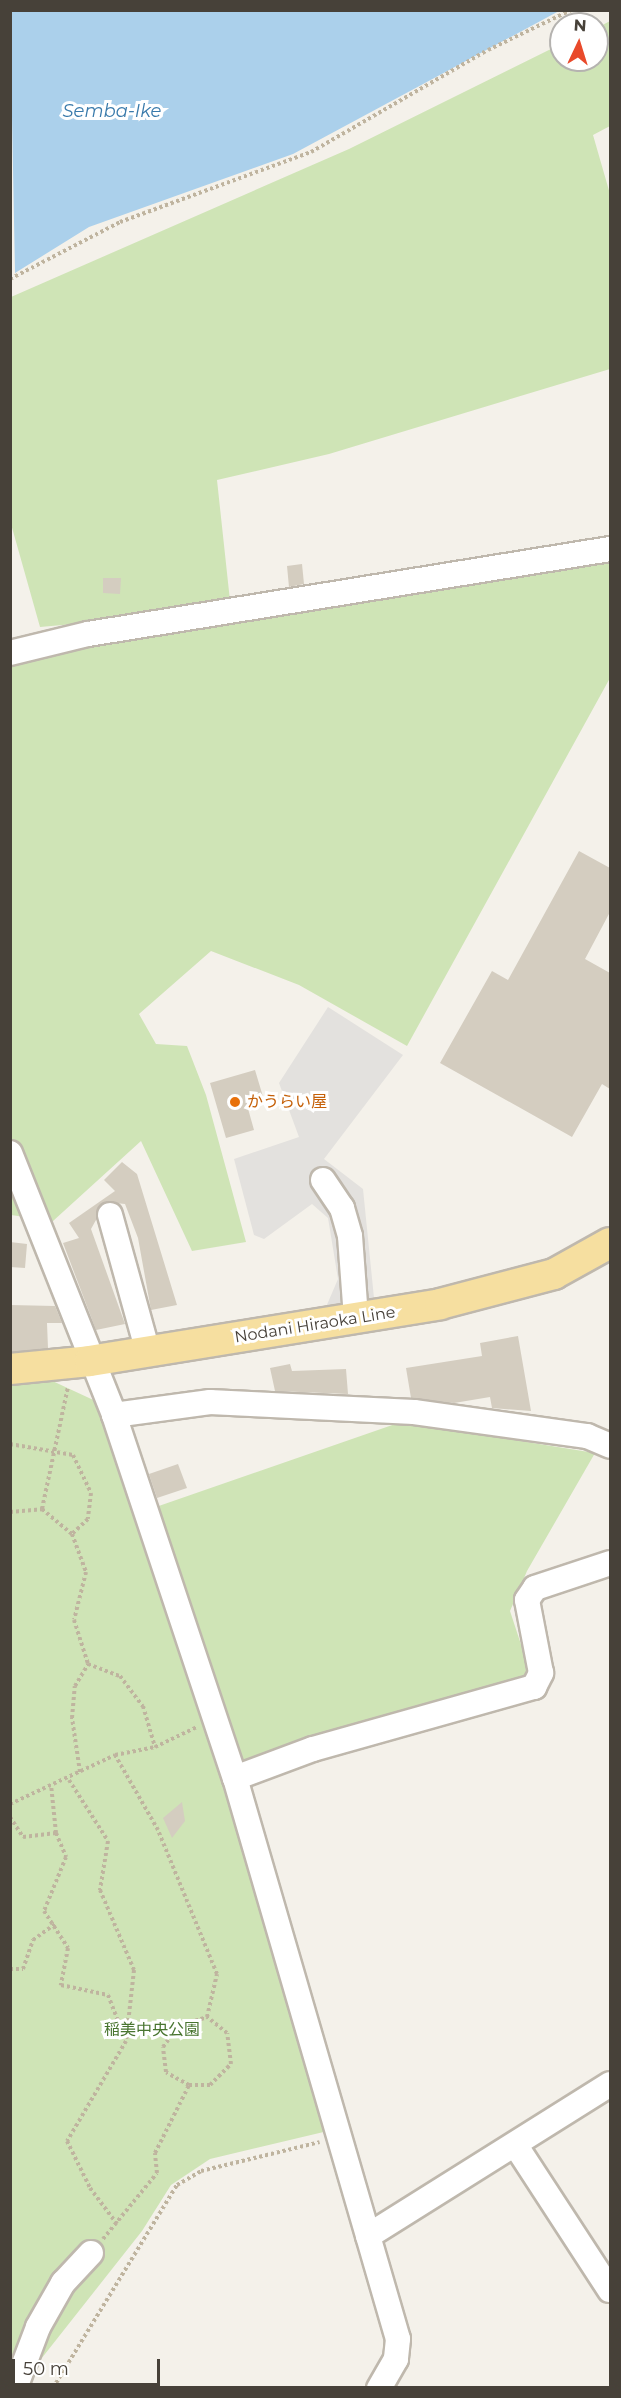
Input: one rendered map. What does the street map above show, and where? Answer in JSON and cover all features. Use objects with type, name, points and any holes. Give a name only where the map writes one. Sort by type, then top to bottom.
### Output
[{"type":"main road","name":"Nodani Hiraoka Line","points":[[10,1369],[90,1362],[440,1304],[554,1274],[610,1244]]},
{"type":"street","points":[[10,653],[88,634],[610,549]]},
{"type":"street","points":[[10,1153],[90,1362],[114,1415],[213,1719],[236,1778],[398,2339],[396,2359],[379,2388]]},
{"type":"street","points":[[323,1180],[342,1208],[350,1236],[356,1318]]},
{"type":"street","points":[[110,1215],[148,1352]]},
{"type":"street","points":[[114,1415],[210,1402],[414,1412],[587,1436],[610,1446]]},
{"type":"street","points":[[236,1778],[313,1749],[534,1687],[541,1673],[527,1600],[535,1588],[610,1563]]},
{"type":"street","points":[[368,2236],[516,2146],[610,2084]]},
{"type":"street","points":[[516,2146],[610,2290]]},
{"type":"street","points":[[15,2388],[38,2326],[63,2283],[91,2253]]},
{"type":"path","points":[[10,279],[120,222],[311,152],[488,50],[571,10]]},
{"type":"path","points":[[42,1509],[69,1383]]},
{"type":"path","points":[[10,1444],[73,1455],[91,1493],[88,1519],[72,1534]]},
{"type":"path","points":[[10,1512],[42,1509],[72,1534],[86,1572],[74,1620],[88,1664],[75,1686],[72,1718],[80,1772]]},
{"type":"path","points":[[88,1664],[120,1676],[143,1706],[155,1747]]},
{"type":"path","points":[[10,1804],[51,1785],[69,1780],[115,1755],[155,1747],[213,1719]]},
{"type":"path","points":[[115,1755],[158,1830],[217,1974],[207,2017]]},
{"type":"path","points":[[69,1780],[108,1841],[100,1890],[134,1970],[126,2041],[67,2141],[90,2188],[117,2223],[157,2173],[155,2153],[189,2085]]},
{"type":"path","points":[[51,1785],[56,1833],[66,1857],[44,1911],[55,1924],[68,1948],[61,1985],[108,1995],[126,2041]]},
{"type":"path","points":[[11,1820],[23,1837],[56,1833]]},
{"type":"path","points":[[10,1969],[23,1969],[33,1940],[55,1924]]},
{"type":"path","points":[[207,2017],[226,2033],[231,2064],[210,2085],[189,2085],[166,2072],[163,2047],[178,2026],[207,2017]]},
{"type":"path","points":[[53,2388],[177,2185],[201,2171],[341,2137]]},
{"type":"green space","points":[[609,22],[610,126],[593,135],[610,194],[610,369],[329,454],[217,480],[231,610],[40,627],[11,524],[11,297],[349,149],[549,50],[549,72],[609,72]]},
{"type":"green space","points":[[610,543],[610,678],[407,1046],[299,985],[211,951],[139,1014],[156,1044],[187,1046],[206,1095],[246,1242],[192,1251],[141,1141],[53,1221],[11,1215],[10,651]]},
{"type":"green space","name":"稲美中央公園","points":[[46,1378],[102,1404],[332,2130],[210,2159],[171,2185],[142,2231],[19,2387],[11,2387],[10,1381]]},
{"type":"green space","points":[[401,1422],[595,1453],[527,1571],[510,1611],[532,1678],[240,1761],[153,1508]]},
{"type":"shaded area","name":"かうらい屋","points":[[328,1007],[403,1055],[324,1159],[363,1189],[374,1298],[326,1307],[338,1279],[328,1218],[312,1204],[264,1239],[254,1235],[234,1159],[299,1137],[279,1083]]},
{"type":"water","name":"Semba-Ike","points":[[11,10],[559,11],[549,12],[549,16],[293,154],[89,227],[15,273]]},
{"type":"building","points":[[302,564],[304,584],[289,587],[287,566]]},
{"type":"building","points":[[103,578],[121,578],[120,594],[103,593]]},
{"type":"building","points":[[579,851],[610,868],[610,912],[585,959],[610,973],[610,1089],[602,1084],[572,1137],[440,1063],[492,971],[508,980]]},
{"type":"building","name":"かうらい屋","points":[[255,1070],[264,1100],[247,1105],[254,1130],[226,1138],[210,1083]]},
{"type":"building","points":[[122,1162],[137,1174],[177,1305],[151,1310],[138,1238],[125,1204],[106,1202],[91,1229],[125,1324],[96,1330],[63,1243],[79,1238],[69,1223],[115,1191],[104,1180]]},
{"type":"building","points":[[10,1242],[27,1244],[25,1268],[10,1267]]},
{"type":"building","points":[[10,1305],[55,1306],[62,1323],[47,1323],[48,1348],[10,1352]]},
{"type":"building","points":[[518,1336],[531,1411],[492,1408],[490,1397],[454,1403],[411,1398],[406,1368],[482,1356],[480,1343]]},
{"type":"building","points":[[290,1364],[292,1371],[346,1369],[348,1394],[275,1391],[270,1368]]},
{"type":"building","points":[[178,1464],[187,1488],[157,1498],[149,1474]]},
{"type":"building","points":[[182,1802],[185,1821],[172,1838],[163,1818]]},
{"type":"place","name":"かうらい屋","points":[[235,1102]]}]
